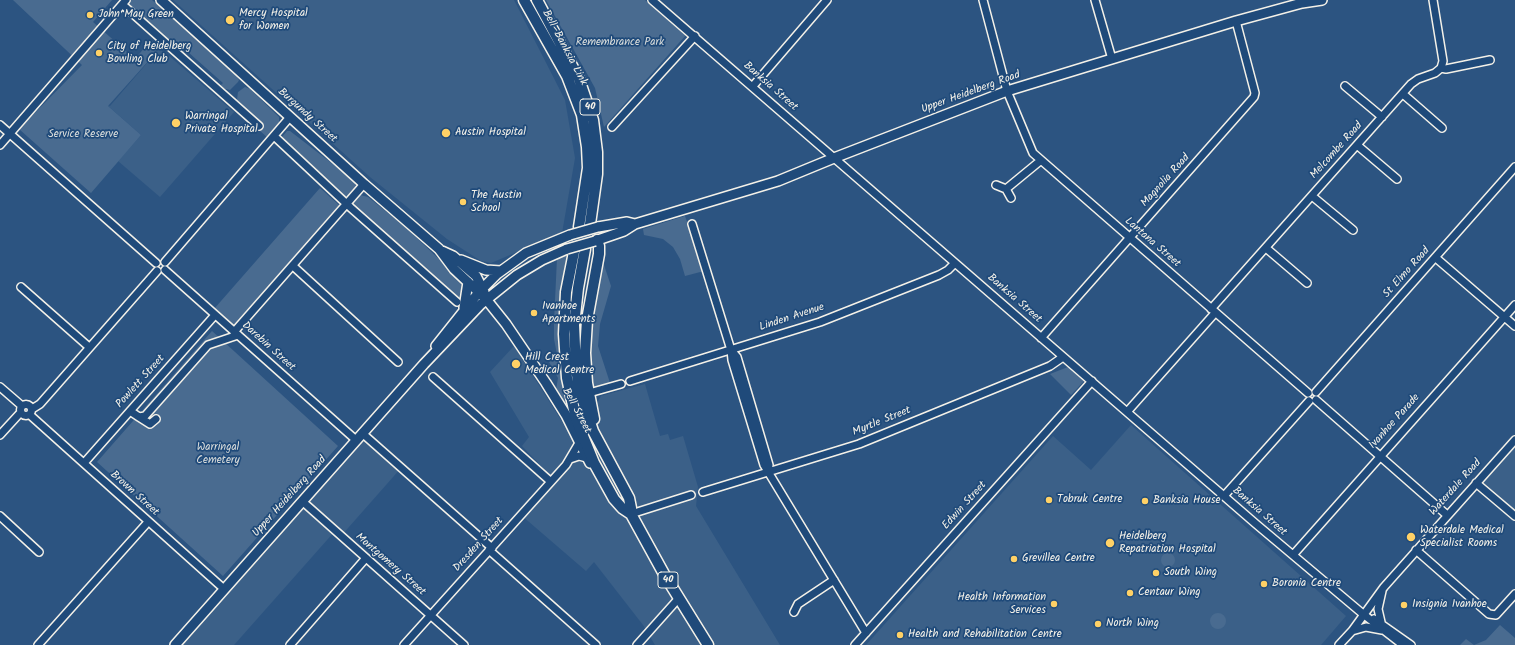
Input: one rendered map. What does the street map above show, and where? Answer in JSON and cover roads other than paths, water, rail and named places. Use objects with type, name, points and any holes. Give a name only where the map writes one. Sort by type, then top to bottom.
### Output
[{"type":"highway","name":"Bell–Banksia Link","points":[[524,0],[567,76],[582,116],[587,147],[588,227]]},
{"type":"highway","name":"Bell–Banksia Link","points":[[537,0],[579,79],[593,120],[597,141],[597,174],[588,227]]},
{"type":"highway","points":[[596,239],[599,246],[599,254],[585,340],[585,369],[588,393],[602,450]]},
{"type":"highway","name":"40","points":[[585,249],[576,306],[574,348],[576,368],[585,411],[602,450]]},
{"type":"highway","name":"40","points":[[571,251],[564,312],[565,365],[576,419],[600,474]]},
{"type":"highway","name":"Bell Street","points":[[602,450],[629,498],[632,508],[631,514]]},
{"type":"highway","name":"Bell Street","points":[[600,474],[617,503],[631,514],[708,645]]},
{"type":"main road","name":"Burgundy Street","points":[[161,0],[364,184],[439,249],[454,269],[468,282],[481,290]]},
{"type":"main road","name":"Upper Heidelberg Road","points":[[175,645],[424,364],[475,310],[486,299],[521,272],[542,260],[571,251],[596,239],[620,233],[635,224],[778,181],[1007,91],[1236,21],[1302,3],[1322,0]]},
{"type":"main road","name":"Upper Heidelberg Road","points":[[424,364],[444,334],[481,290],[501,271],[531,250],[588,227],[611,223],[627,222],[635,224]]},
{"type":"main road","points":[[611,223],[612,228],[620,233]]},
{"type":"main road","points":[[588,227],[596,239]]},
{"type":"main road","name":"Burgundy Street","points":[[439,249],[452,256],[476,276],[486,299]]},
{"type":"main road","points":[[452,256],[484,269],[501,271]]},
{"type":"main road","points":[[463,311],[468,282]]},
{"type":"main road","name":"Bell Street","points":[[486,299],[500,316],[558,402],[587,458],[600,474]]},
{"type":"main road","points":[[475,310],[485,310],[500,316]]},
{"type":"street","name":"Banksia Street","points":[[652,0],[1224,496],[1363,614],[1403,645]]},
{"type":"street","points":[[753,86],[827,0]]},
{"type":"street","name":"Lantana Street","points":[[983,0],[1007,91],[1033,153],[1040,161],[1447,515]]},
{"type":"street","points":[[1095,0],[1112,59]]},
{"type":"street","points":[[1433,0],[1443,61],[1441,68],[1446,69],[1490,60]]},
{"type":"street","points":[[0,145],[125,2],[259,126]]},
{"type":"street","name":"Magnolia Road","points":[[1041,338],[1255,95],[1236,21]]},
{"type":"street","points":[[612,128],[695,36]]},
{"type":"street","name":"Melcombe Road","points":[[1127,412],[1266,248],[1414,81],[1435,73],[1441,68]]},
{"type":"street","points":[[1345,86],[1382,117]]},
{"type":"street","points":[[1403,94],[1442,128]]},
{"type":"street","points":[[165,262],[290,117]]},
{"type":"street","points":[[0,125],[156,263],[155,266],[157,271]]},
{"type":"street","points":[[274,136],[347,204],[457,302]]},
{"type":"street","points":[[1357,145],[1397,179]]},
{"type":"street","points":[[1006,190],[1040,161]]},
{"type":"street","name":"St Elmo Road","points":[[1224,496],[1515,167]]},
{"type":"street","points":[[139,416],[145,416],[208,345],[236,333],[364,184]]},
{"type":"street","points":[[996,185],[1006,190],[1011,198]]},
{"type":"street","points":[[1312,196],[1353,230]]},
{"type":"street","points":[[692,224],[731,350],[739,364],[769,465],[768,471],[866,633]]},
{"type":"street","points":[[1266,248],[1307,283]]},
{"type":"street","points":[[1436,258],[1515,326]]},
{"type":"street","points":[[156,263],[159,260],[165,262]]},
{"type":"street","points":[[157,271],[162,273],[165,270],[167,265],[165,262]]},
{"type":"street","name":"Linden Avenue","points":[[630,381],[828,319],[939,275],[948,270],[955,263]]},
{"type":"street","points":[[293,266],[398,362]]},
{"type":"street","name":"Darebin Street","points":[[165,270],[236,333],[490,549],[596,645]]},
{"type":"street","points":[[0,435],[22,409],[29,405],[31,412],[40,404],[157,271]]},
{"type":"street","points":[[21,287],[89,347]]},
{"type":"street","name":"Ivanhoe Parade","points":[[1293,555],[1515,305]]},
{"type":"street","name":"Powlett Street","points":[[84,464],[216,315]]},
{"type":"street","name":"Myrtle Street","points":[[703,492],[859,444],[1050,366],[1064,357]]},
{"type":"street","points":[[433,377],[550,481]]},
{"type":"street","name":"Edwin Street","points":[[855,645],[1092,382]]},
{"type":"street","points":[[588,393],[621,384]]},
{"type":"street","points":[[0,387],[22,409]]},
{"type":"street","points":[[130,411],[139,416],[152,430]]},
{"type":"street","name":"Brown Street","points":[[31,412],[84,464],[224,589]]},
{"type":"street","points":[[146,423],[153,423],[156,419]]},
{"type":"street","name":"Waterdale Road","points":[[1339,645],[1352,631],[1384,587],[1515,440]]},
{"type":"street","name":"Dresden Street","points":[[404,645],[570,459],[579,442]]},
{"type":"street","points":[[570,459],[580,456],[587,458]]},
{"type":"street","points":[[1476,483],[1515,516]]},
{"type":"street","points":[[631,514],[691,495]]},
{"type":"street","name":"Montgomery Street","points":[[302,501],[464,645]]},
{"type":"street","points":[[0,516],[39,552]]},
{"type":"street","points":[[38,645],[148,522]]},
{"type":"street","points":[[1416,550],[1489,614],[1496,615],[1515,594]]},
{"type":"street","points":[[290,645],[366,558]]},
{"type":"street","points":[[794,612],[798,604],[834,580]]},
{"type":"street","points":[[1381,622],[1378,609],[1384,587]]},
{"type":"street","points":[[637,645],[679,598]]},
{"type":"street","name":"Banksia Street","points":[[1363,614],[1381,622],[1411,645]]},
{"type":"street","points":[[1352,631],[1366,627],[1384,631]]},
{"type":"place","name":"John May Green","points":[[90,15]]},
{"type":"place","name":"Mercy Hospital for Women","points":[[230,20]]},
{"type":"place","name":"City of Heidelberg Bowling Club","points":[[99,53]]},
{"type":"place","name":"Warringal Private Hospital","points":[[176,123]]},
{"type":"place","name":"Austin Hospital","points":[[446,133]]},
{"type":"place","name":"The Austin School","points":[[463,202]]},
{"type":"place","name":"Ivanhoe Apartments","points":[[534,313]]},
{"type":"place","name":"Hill Crest Medical Centre","points":[[516,364]]},
{"type":"place","name":"Tobruk Centre","points":[[1049,500]]},
{"type":"place","name":"Banksia House","points":[[1145,501]]},
{"type":"place","name":"Waterdale Medical Specialist Rooms","points":[[1411,537]]},
{"type":"place","name":"Heidelberg Repatriation Hospital","points":[[1110,543]]},
{"type":"place","name":"Grevillea Centre","points":[[1014,559]]},
{"type":"place","name":"South Wing","points":[[1156,573]]},
{"type":"place","name":"Boronia Centre","points":[[1264,584]]},
{"type":"place","name":"Centaur Wing","points":[[1130,593]]},
{"type":"place","name":"Health Information Services","points":[[1054,604]]},
{"type":"place","name":"Insignia Ivanhoe","points":[[1404,605]]},
{"type":"place","name":"North Wing","points":[[1098,624]]},
{"type":"place","name":"Health and Rehabilitation Centre","points":[[900,635]]},
{"type":"park label","name":"Remembrance Park","points":[[620,43]]},
{"type":"park label","name":"Service Reserve","points":[[83,135]]},
{"type":"park label","name":"Warringal Cemetery","points":[[218,454]]}]
